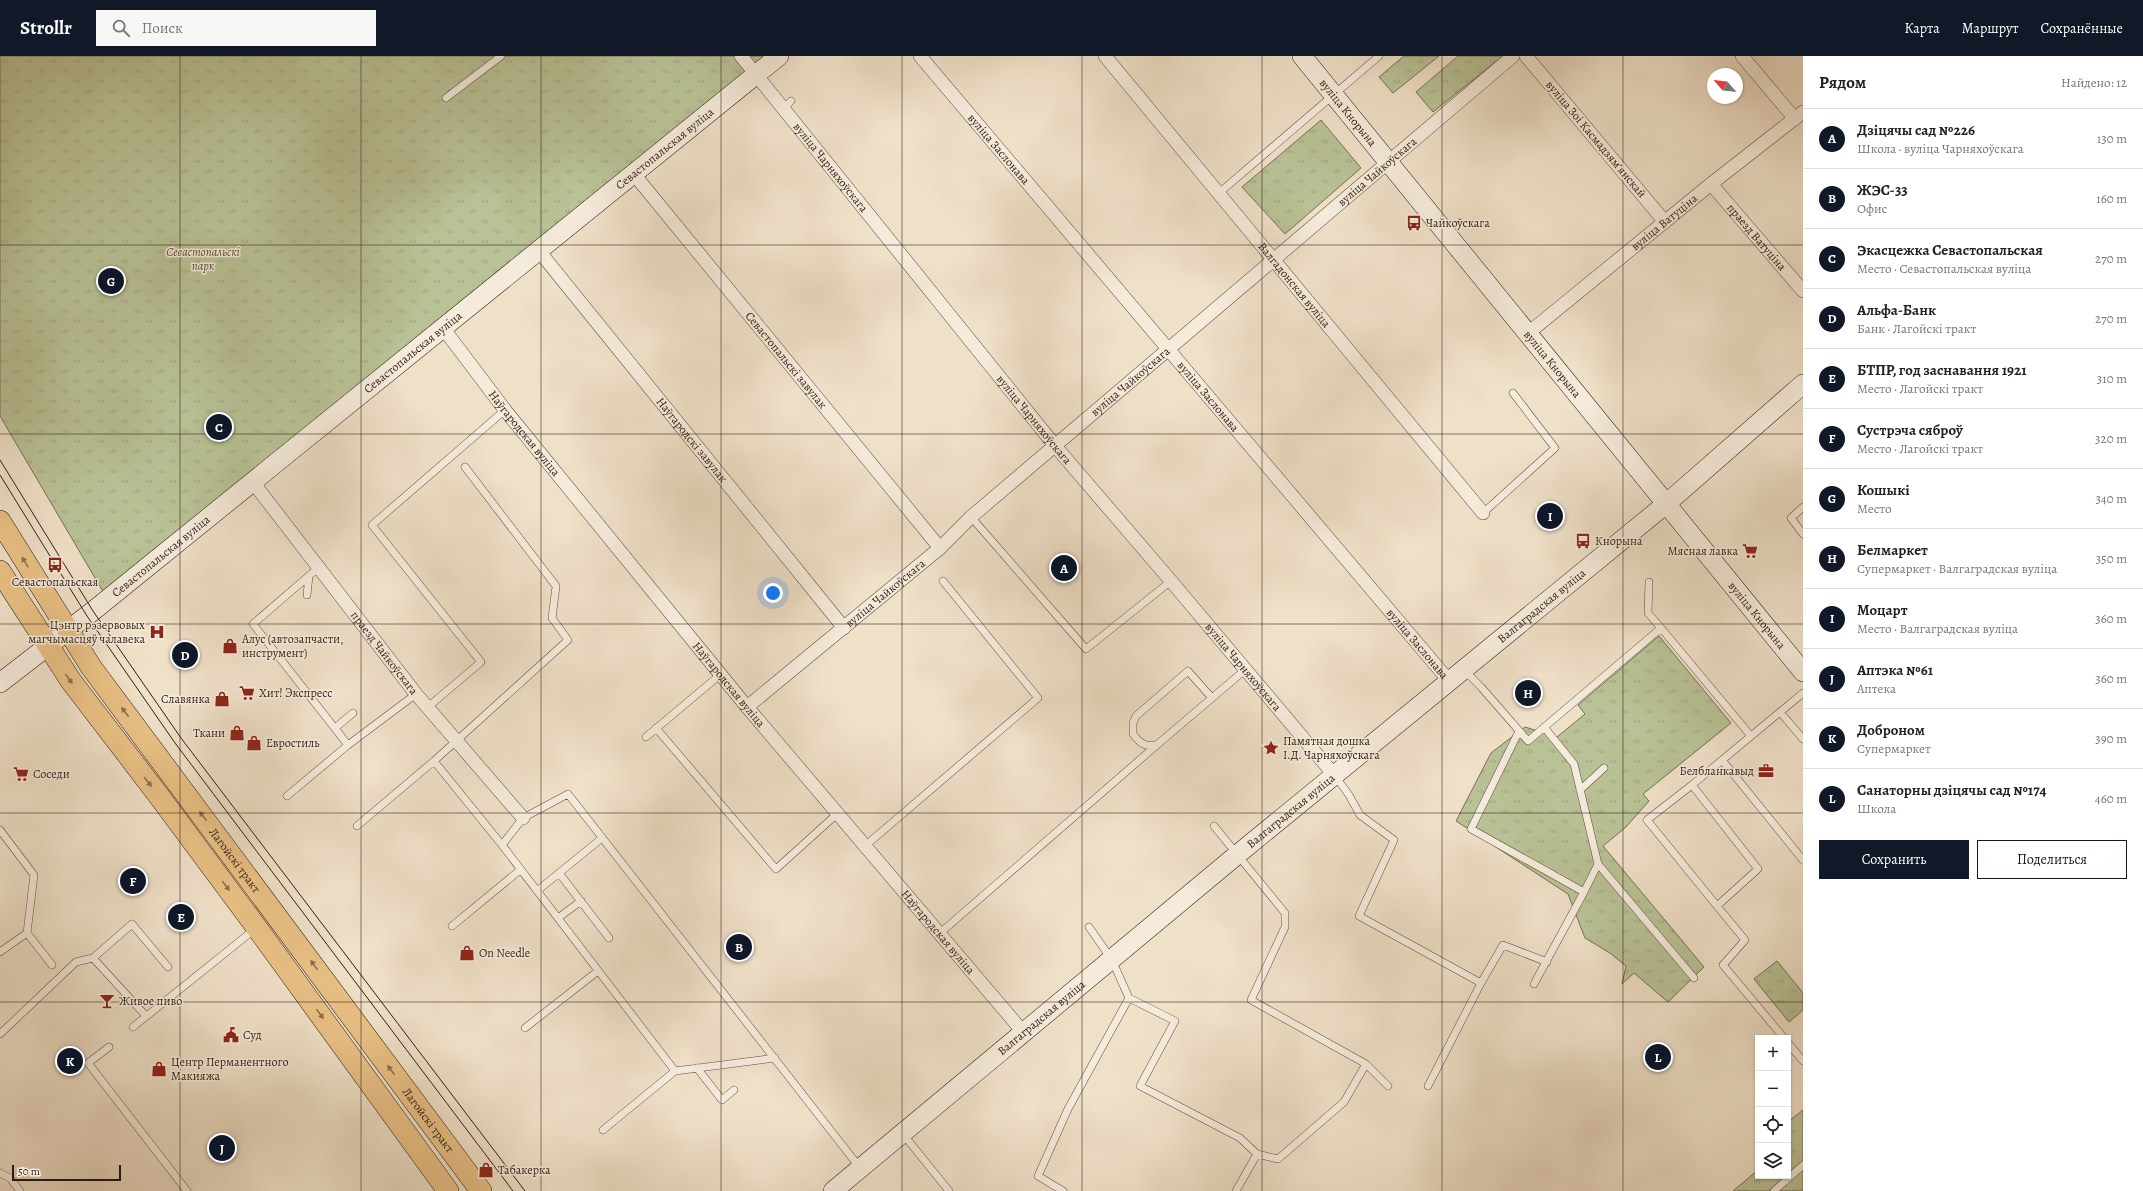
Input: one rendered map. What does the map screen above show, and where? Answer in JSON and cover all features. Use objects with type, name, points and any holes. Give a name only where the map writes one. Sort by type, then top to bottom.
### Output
[{"type":"main road","name":"Севастопальская вуліца","points":[[0,683],[47,647],[539,251],[778,56]]},
{"type":"main road","name":"вуліца Кнорына","points":[[1302,56],[1803,672]]},
{"type":"main road","name":"Валгаградская вуліца","points":[[833,1191],[1238,854],[1666,504],[1803,384]]},
{"type":"main road","name":"Лагойскі тракт","points":[[0,521],[91,667],[481,1191]]},
{"type":"main road","name":"Лагойскі тракт","points":[[0,571],[47,647],[75,688],[159,796],[257,928],[448,1191]]},
{"type":"street","name":"вуліца Чарняхоўскага","points":[[741,56],[756,74],[787,104],[1056,447],[1172,580],[1335,776]]},
{"type":"street","name":"вуліца Заслонава","points":[[920,56],[1168,351],[1457,676]]},
{"type":"street","name":"Валгадонская вуліца","points":[[1106,56],[1483,513]]},
{"type":"street","name":"вуліца Чайкоўскага","points":[[747,707],[940,548],[972,517],[1056,447],[1513,56]]},
{"type":"street","name":"вуліца Зоі Касмадзямʼянскай","points":[[1526,56],[1665,222]]},
{"type":"street","points":[[1742,56],[1799,115]]},
{"type":"street","name":"вуліца Ватуціна","points":[[1527,334],[1711,184],[1799,115]]},
{"type":"street","name":"Севастопальскі завулак","points":[[633,173],[940,548]]},
{"type":"street","name":"праезд Ватуціна","points":[[1711,184],[1803,291]]},
{"type":"street","name":"Наўгародскі завулак","points":[[539,251],[844,628]]},
{"type":"street","name":"Наўгародская вуліца","points":[[443,328],[505,410],[747,707],[1024,1033]]},
{"type":"street","name":"праезд Чайкоўскага","points":[[252,481],[313,572],[523,818]]},
{"type":"lane","points":[[446,98],[501,56]]},
{"type":"lane","points":[[1218,193],[1379,56]]},
{"type":"lane","points":[[1483,513],[1555,448],[1513,393]]},
{"type":"lane","points":[[428,707],[481,662],[372,525],[505,410]]},
{"type":"lane","points":[[357,826],[457,741],[568,640],[552,618],[556,586],[465,467]]},
{"type":"lane","points":[[1803,507],[1791,518],[1803,534]]},
{"type":"lane","points":[[972,517],[1086,649],[1172,580]]},
{"type":"lane","points":[[307,595],[313,572]]},
{"type":"lane","points":[[313,572],[253,624],[348,745]]},
{"type":"lane","points":[[865,846],[1038,698],[942,581]]},
{"type":"lane","points":[[1648,582],[1648,613],[1751,736]]},
{"type":"lane","points":[[1457,676],[1481,687],[1528,741],[1661,628]]},
{"type":"lane","points":[[939,934],[1158,744],[1246,670]]},
{"type":"lane","points":[[1158,744],[1147,746],[1138,742],[1133,734],[1133,723],[1136,716],[1188,671],[1212,698]]},
{"type":"lane","points":[[646,737],[721,674]]},
{"type":"lane","points":[[1781,1035],[1723,965],[1744,940],[1647,820],[1692,785],[1803,693]]},
{"type":"lane","points":[[287,796],[348,745],[416,694]]},
{"type":"lane","points":[[1780,712],[1803,739]]},
{"type":"lane","points":[[334,728],[354,713]]},
{"type":"lane","points":[[1544,727],[1574,764],[1598,864],[1694,978]]},
{"type":"lane","points":[[656,728],[776,869],[837,814]]},
{"type":"lane","points":[[1520,731],[1471,829],[1584,892]]},
{"type":"lane","points":[[1722,760],[1803,860]]},
{"type":"lane","points":[[434,761],[502,845],[674,1071]]},
{"type":"lane","points":[[1580,790],[1604,768]]},
{"type":"lane","points":[[1335,776],[1349,795],[1360,816],[1394,840],[1358,916],[1481,983]]},
{"type":"lane","points":[[1692,785],[1758,869],[1716,906]]},
{"type":"lane","points":[[502,845],[523,818],[568,794],[860,1168]]},
{"type":"lane","points":[[1214,826],[1285,913],[1284,927],[1251,1000],[1366,1064],[1388,1086]]},
{"type":"lane","points":[[0,830],[34,875],[27,933],[52,965]]},
{"type":"lane","points":[[537,891],[602,838]]},
{"type":"lane","points":[[1534,984],[1598,864]]},
{"type":"lane","points":[[452,926],[520,870]]},
{"type":"lane","points":[[559,873],[609,938]]},
{"type":"lane","points":[[558,918],[581,901]]},
{"type":"lane","points":[[0,1034],[76,962],[93,958],[132,924],[168,967]]},
{"type":"lane","points":[[1089,927],[1112,960],[1129,998],[1175,1020],[1140,1086],[1240,1138],[1257,1154],[1278,1158],[1298,1144],[1344,1102],[1366,1064]]},
{"type":"lane","points":[[133,1027],[257,928]]},
{"type":"lane","points":[[0,952],[27,933]]},
{"type":"lane","points":[[1428,1086],[1481,983],[1503,945],[1547,962]]},
{"type":"lane","points":[[93,958],[146,1016]]},
{"type":"lane","points":[[525,1028],[598,971]]},
{"type":"lane","points":[[1063,1191],[1038,1176],[1068,1109],[1129,998]]},
{"type":"lane","points":[[109,1047],[88,1063],[187,1191]]},
{"type":"lane","points":[[1791,1047],[1803,1061]]},
{"type":"lane","points":[[603,1130],[674,1071],[775,1058]]},
{"type":"lane","points":[[697,1068],[722,1100],[734,1090]]},
{"type":"lane","points":[[902,1133],[949,1191]]},
{"type":"lane","points":[[1236,1191],[1257,1154]]},
{"type":"lane","points":[[1774,1191],[1803,1165]]},
{"type":"lane","points":[[0,1173],[10,1178],[20,1191]]},
{"type":"green space","name":"Севастопальскі парк","points":[[0,56],[778,56],[105,595],[0,416]]},
{"type":"green space","points":[[1404,56],[1439,56],[1393,93],[1379,77]]},
{"type":"green space","points":[[1458,56],[1503,56],[1433,112],[1416,92]]},
{"type":"green space","points":[[1321,120],[1361,168],[1285,234],[1242,187]]},
{"type":"green space","points":[[1659,636],[1731,723],[1643,794],[1649,801],[1626,827],[1603,846],[1704,967],[1668,1002],[1634,973],[1622,984],[1626,966],[1610,953],[1585,938],[1568,894],[1456,821],[1491,753],[1525,727],[1557,737],[1585,714],[1578,705]]},
{"type":"green space","points":[[1777,961],[1803,993],[1803,1010],[1789,1022],[1754,979]]},
{"type":"green space","points":[[1803,1110],[1803,1191],[1733,1191],[1755,1173],[1755,1179],[1791,1179],[1791,1120]]},
{"type":"tram line","points":[[0,460],[93,611],[181,738],[525,1191]]},
{"type":"tram line","points":[[0,475],[87,616],[175,743],[513,1191]]},
{"type":"place","name":"Чайкоўскага","points":[[1414,223]]},
{"type":"place","name":"Кошыкі","points":[[111,281]]},
{"type":"place","name":"Экасцежка Севастопальская","points":[[219,427]]},
{"type":"place","name":"Моцарт","points":[[1550,516]]},
{"type":"place","name":"Кнорына","points":[[1583,541]]},
{"type":"place","name":"Мясная лавка","points":[[1750,551]]},
{"type":"place","name":"Севастопальская","points":[[55,565]]},
{"type":"place","name":"Дзіцячы сад №226","points":[[1064,568]]},
{"type":"place","name":"Цэнтр рэзервовых магчымасцяў чалавека","points":[[157,632]]},
{"type":"place","name":"Алус (автозапчасти, инструмент)","points":[[230,646]]},
{"type":"place","name":"Альфа-Банк","points":[[185,655]]},
{"type":"place","name":"Хит! Экспресс","points":[[247,693]]},
{"type":"place","name":"Белмаркет","points":[[1528,693]]},
{"type":"place","name":"Славянка","points":[[222,699]]},
{"type":"place","name":"Ткани","points":[[237,733]]},
{"type":"place","name":"Евростиль","points":[[254,743]]},
{"type":"place","name":"Памятная дошка І.Д. Чарняхоўскага","points":[[1271,748]]},
{"type":"place","name":"Белбланкавыд","points":[[1766,771]]},
{"type":"place","name":"Соседи","points":[[21,774]]},
{"type":"place","name":"Сустрэча сяброў","points":[[133,881]]},
{"type":"place","name":"БТПР, год заснавання 1921","points":[[181,917]]},
{"type":"place","name":"ЖЭС-33","points":[[739,947]]},
{"type":"place","name":"On Needle","points":[[467,953]]},
{"type":"place","name":"Живое пиво","points":[[107,1001]]},
{"type":"place","name":"Суд","points":[[231,1035]]},
{"type":"place","name":"Санаторны дзіцячы сад №174","points":[[1658,1057]]},
{"type":"place","name":"Доброном","points":[[70,1061]]},
{"type":"place","name":"Центр Перманентного Макияжа","points":[[159,1069]]},
{"type":"place","name":"Аптэка №61","points":[[222,1148]]},
{"type":"place","name":"Табакерка","points":[[486,1170]]}]
